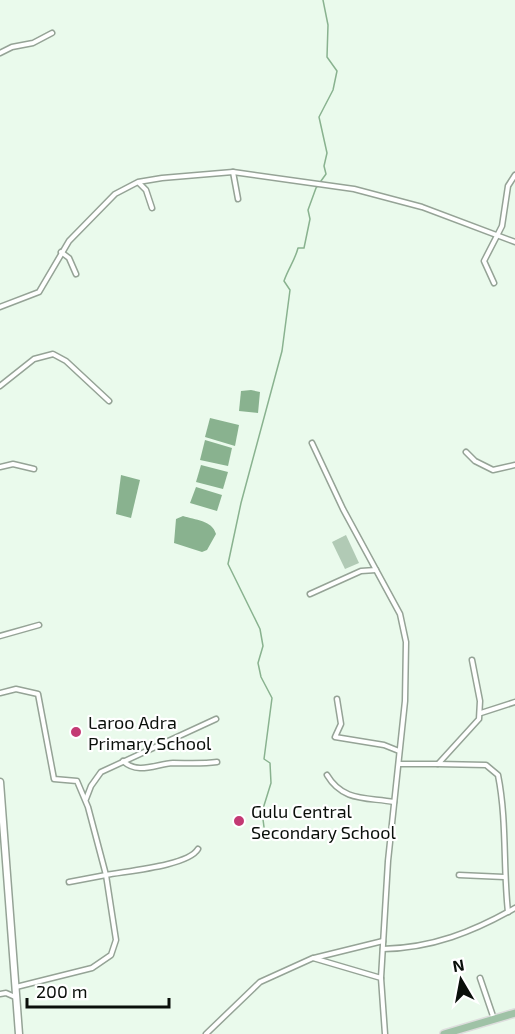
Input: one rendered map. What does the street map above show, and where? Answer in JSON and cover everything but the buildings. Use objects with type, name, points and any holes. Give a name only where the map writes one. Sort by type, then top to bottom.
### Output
[{"type":"main road","points":[[444,1034],[515,1012]]},
{"type":"street","points":[[0,53],[12,46],[33,43],[52,33]]},
{"type":"street","points":[[233,172],[238,199]]},
{"type":"street","points":[[0,307],[39,292],[61,252],[105,203],[115,194],[138,183],[233,172],[376,193],[515,242]]},
{"type":"street","points":[[494,283],[484,261],[498,236],[506,214],[508,186],[515,175]]},
{"type":"street","points":[[138,183],[146,190],[152,208]]},
{"type":"street","points":[[61,252],[69,258],[76,274]]},
{"type":"street","points":[[0,386],[34,359],[53,354],[66,361],[109,401]]},
{"type":"street","points":[[312,443],[343,509],[400,614],[406,642],[407,677],[394,802],[381,978],[385,1034]]},
{"type":"street","points":[[466,452],[475,461],[493,470],[515,465]]},
{"type":"street","points":[[0,467],[13,464],[34,469]]},
{"type":"street","points":[[310,594],[361,571],[376,570]]},
{"type":"street","points":[[0,636],[39,626]]},
{"type":"street","points":[[438,765],[473,729],[481,713],[472,660]]},
{"type":"street","points":[[0,693],[16,689],[38,694],[54,779],[77,781],[86,800],[106,875],[116,940],[111,955],[92,968],[15,988]]},
{"type":"street","points":[[337,699],[341,724],[334,736],[384,745],[400,752]]},
{"type":"street","points":[[481,713],[515,702]]},
{"type":"street","points":[[86,800],[91,786],[101,772],[174,741],[216,719]]},
{"type":"street","points":[[123,761],[139,768],[216,762]]},
{"type":"street","points":[[399,764],[486,765],[498,775],[504,813],[504,877],[508,912]]},
{"type":"street","points":[[327,775],[337,789],[346,795],[394,802]]},
{"type":"street","points":[[0,782],[2,842],[19,1034]]},
{"type":"street","points":[[69,882],[183,860],[195,854],[198,849]]},
{"type":"street","points":[[459,875],[504,877]]},
{"type":"street","points":[[383,949],[450,939],[515,908]]},
{"type":"street","points":[[206,1034],[260,982],[313,958],[383,942]]},
{"type":"street","points":[[313,958],[381,978]]},
{"type":"street","points":[[480,978],[494,1019]]},
{"type":"street","points":[[0,994],[6,993],[15,997]]},
{"type":"shaded area","points":[[241,391],[260,392],[258,413],[239,411]]},
{"type":"shaded area","points":[[210,418],[239,425],[235,446],[205,437]]},
{"type":"shaded area","points":[[205,440],[232,448],[228,466],[200,460]]},
{"type":"shaded area","points":[[201,465],[228,472],[223,489],[196,482]]},
{"type":"shaded area","points":[[121,475],[140,480],[131,518],[116,514]]},
{"type":"shaded area","points":[[196,487],[222,495],[217,511],[190,503]]},
{"type":"shaded area","points":[[183,516],[202,521],[214,529],[216,534],[207,550],[202,552],[174,543],[176,519]]},
{"type":"shaded area","points":[[346,535],[359,563],[345,569],[332,542]]},
{"type":"waterway","points":[[264,827],[262,812],[271,783],[270,763],[264,759],[272,698],[261,677],[258,663],[263,646],[260,629],[228,564],[241,503],[282,351],[290,290],[284,281],[298,248],[304,248],[310,219],[308,210],[316,188],[326,174],[324,166],[327,153],[319,117],[333,90],[337,71],[327,57],[328,25],[323,0]]},
{"type":"place","name":"Laroo Adra Primary School","points":[[76,732]]},
{"type":"place","name":"Gulu Central Secondary School","points":[[239,821]]}]
